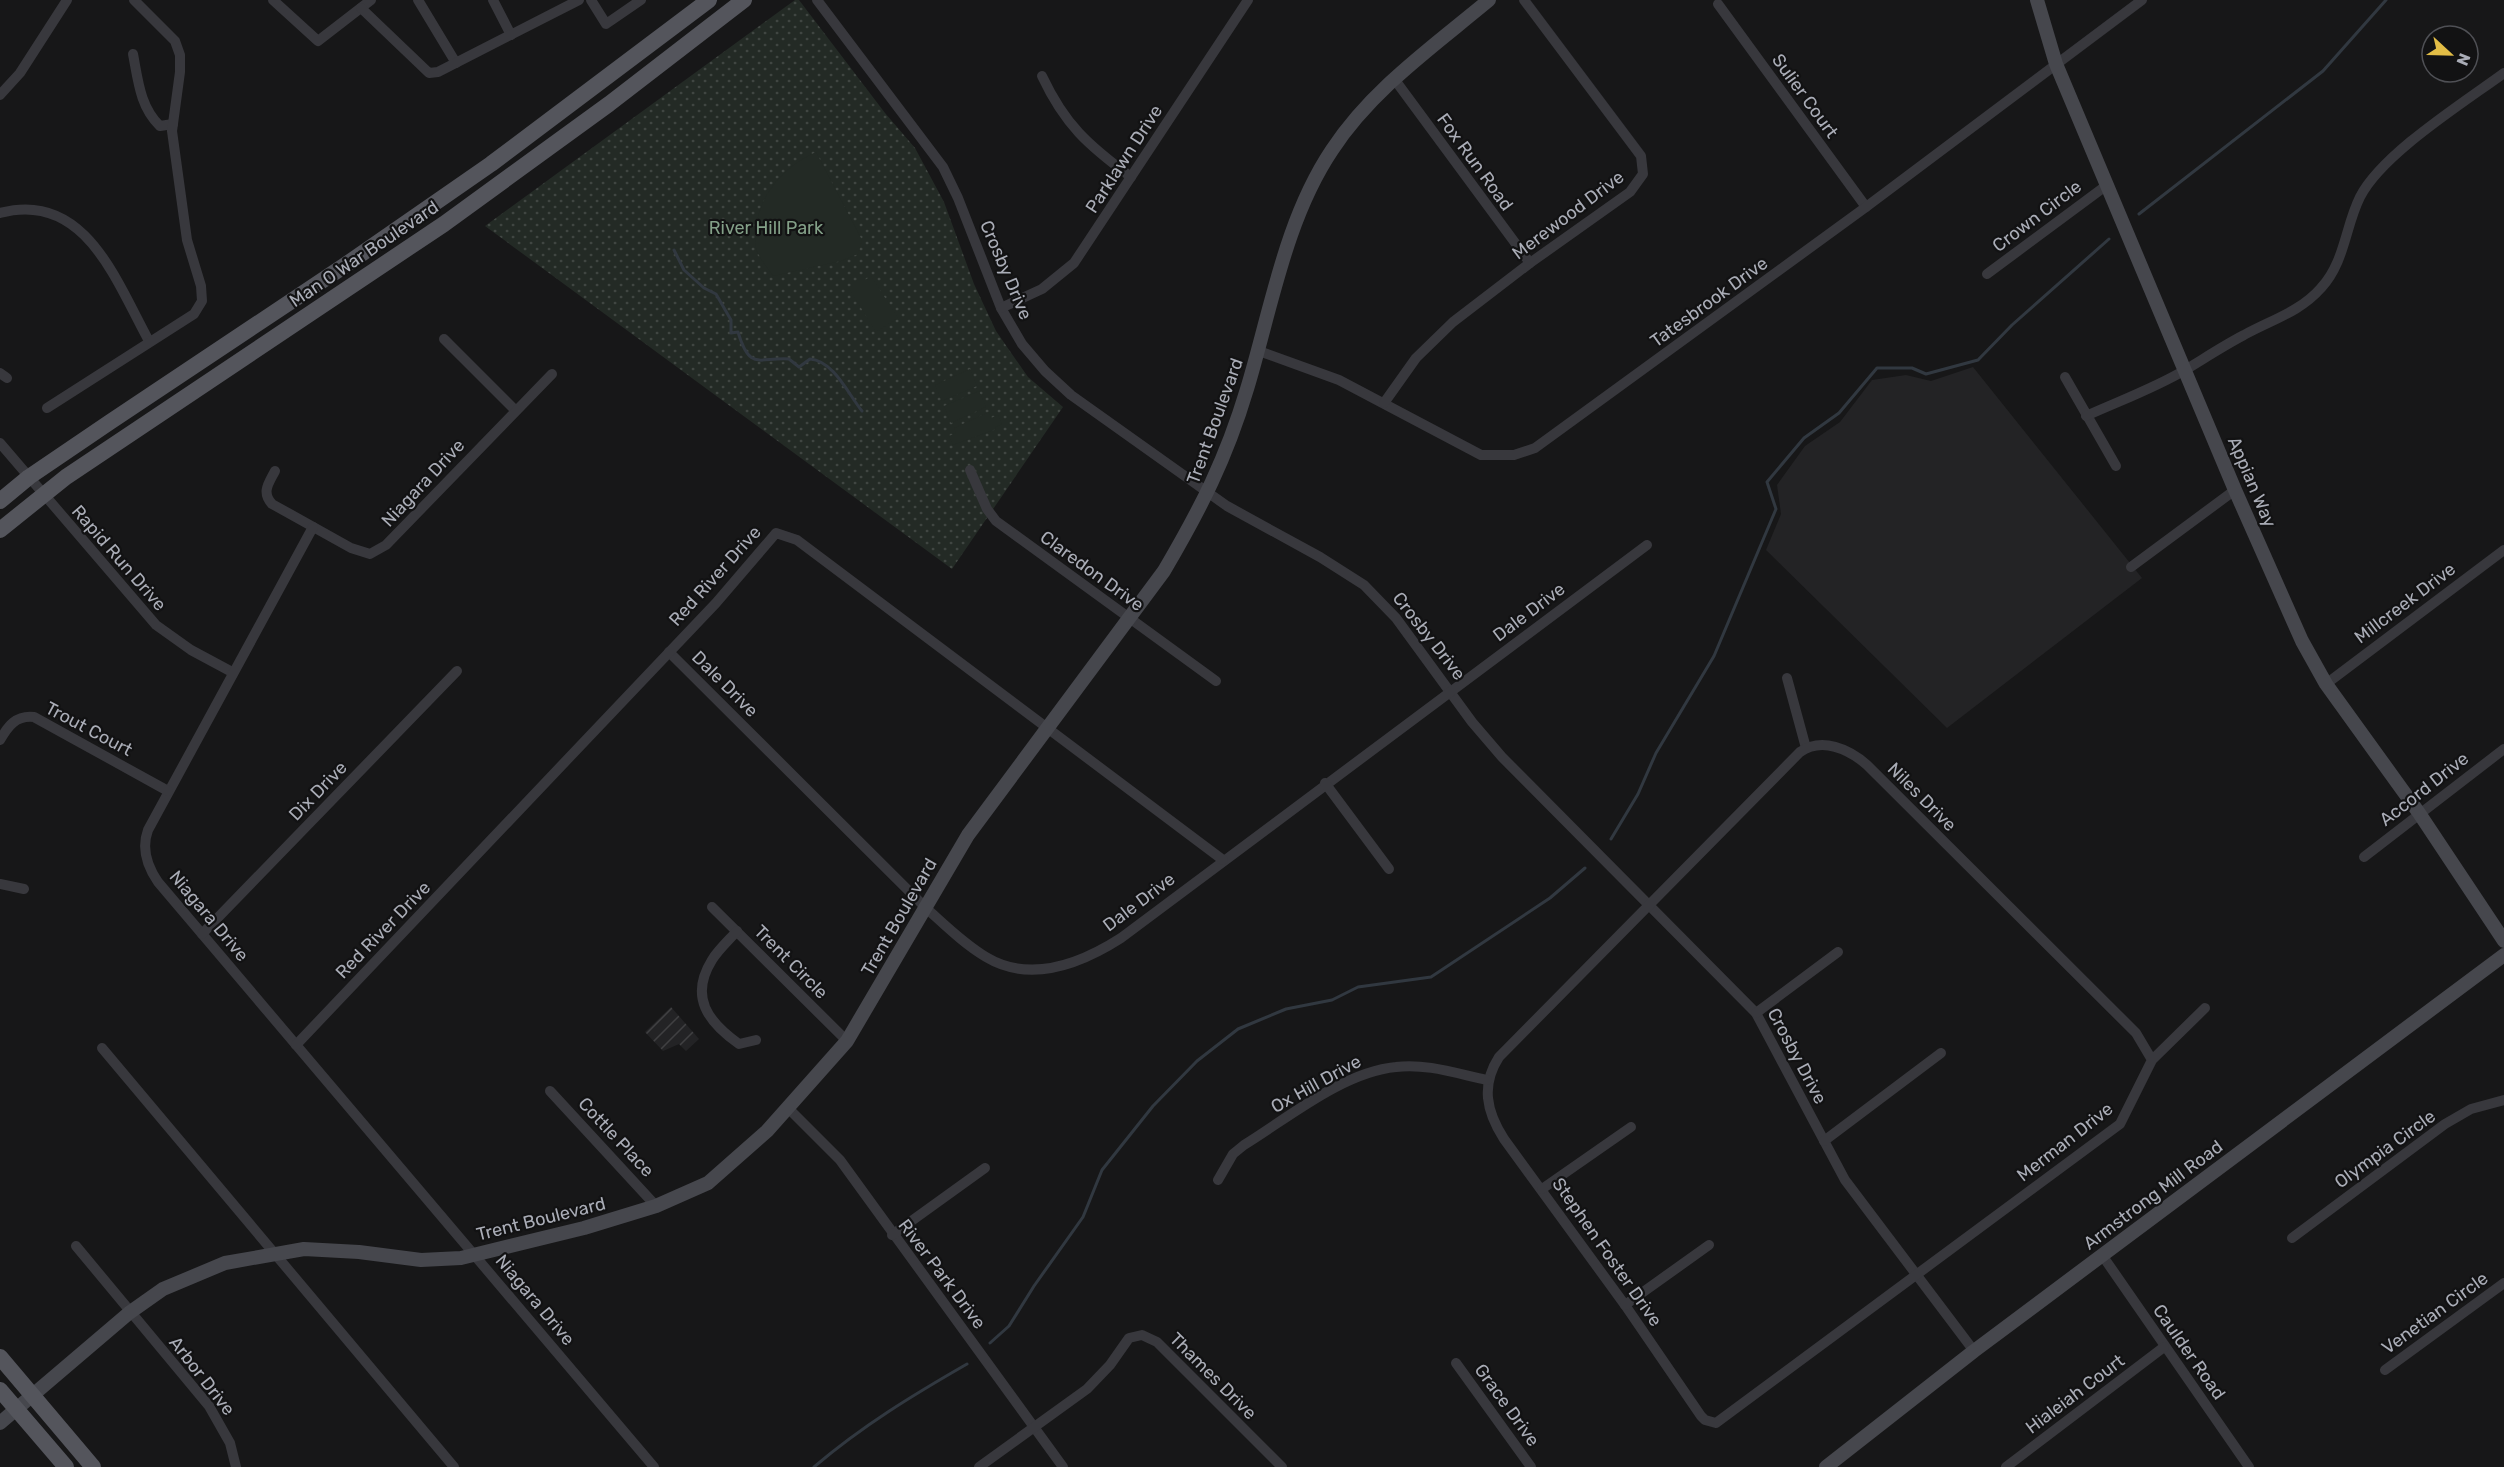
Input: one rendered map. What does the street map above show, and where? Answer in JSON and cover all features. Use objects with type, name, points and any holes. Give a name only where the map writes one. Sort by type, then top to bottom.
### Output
[{"type":"main road","name":"Man O War Boulevard","points":[[0,501],[29,477],[491,164],[709,0]]},
{"type":"main road","name":"Man O War Boulevard","points":[[0,530],[43,495],[444,224],[609,104],[744,0]]},
{"type":"main road","points":[[0,1357],[93,1467]]},
{"type":"main road","points":[[0,1390],[66,1467]]},
{"type":"street","points":[[0,95],[20,73],[67,0]]},
{"type":"street","points":[[47,408],[194,314],[201,301],[201,286],[187,240],[180,202],[173,124],[180,55],[175,41],[134,0]]},
{"type":"street","points":[[273,0],[318,41],[371,0]]},
{"type":"street","points":[[418,0],[456,63]]},
{"type":"street","points":[[493,0],[511,35]]},
{"type":"street","points":[[361,8],[429,73],[438,72],[579,0]]},
{"type":"street","points":[[591,0],[606,24],[641,0]]},
{"type":"street","name":"Crosby Drive","points":[[817,0],[943,167],[958,198],[1001,308],[1022,344],[1056,382],[1209,494],[1364,585],[1396,618],[1451,690],[1472,722],[1502,757],[1756,1013],[1845,1180],[1974,1351]]},
{"type":"street","name":"Parklawn Drive","points":[[1001,308],[1042,289],[1074,263],[1248,0]]},
{"type":"street","name":"Trent Boulevard","points":[[0,1423],[129,1313],[163,1289],[193,1275],[225,1263],[304,1249],[421,1260],[475,1255],[584,1228],[656,1206],[708,1183],[767,1131],[847,1041],[968,835],[1164,570],[1209,494],[1230,442],[1293,231],[1311,187],[1344,133],[1376,96],[1489,0]]},
{"type":"street","name":"Merewood Drive","points":[[1384,403],[1416,358],[1432,342],[1530,263],[1630,192],[1643,174],[1641,156],[1524,0]]},
{"type":"street","name":"Appian Way","points":[[2037,0],[2056,64],[2294,625],[2326,684],[2502,933]]},
{"type":"street","name":"Tatesbrook Drive","points":[[1258,351],[1339,380],[1481,455],[1514,455],[1535,448],[1866,207],[2142,0]]},
{"type":"street","name":"Sulier Court","points":[[1718,4],[1866,207]]},
{"type":"street","points":[[133,54],[140,91],[150,116],[160,126],[173,124]]},
{"type":"street","points":[[2086,416],[2185,370],[2204,356],[2289,315],[2320,290],[2337,265],[2361,197],[2372,178],[2385,164],[2443,117],[2504,73]]},
{"type":"street","points":[[1042,76],[1064,117],[1076,131],[1131,177]]},
{"type":"street","name":"Fox Run Road","points":[[1395,80],[1530,263]]},
{"type":"street","name":"Crown Circle","points":[[1987,274],[2107,185]]},
{"type":"street","points":[[0,213],[24,207],[51,213],[74,223],[106,264],[149,341]]},
{"type":"street","points":[[444,339],[515,410]]},
{"type":"street","name":"Niagara Drive","points":[[552,374],[391,541],[378,551],[370,554],[362,552],[313,527],[168,791],[148,830],[145,854],[158,882],[654,1467]]},
{"type":"street","points":[[2064,377],[2116,465]]},
{"type":"street","name":"Rapid Run Drive","points":[[0,443],[156,625],[191,650],[232,672]]},
{"type":"street","name":"Claredon Drive","points":[[970,470],[987,509],[996,521],[1216,681]]},
{"type":"street","points":[[275,471],[266,490],[267,498],[278,509],[313,527]]},
{"type":"street","points":[[2131,567],[2235,490]]},
{"type":"street","name":"Red River Drive","points":[[296,1045],[728,589],[772,535],[780,533],[797,540],[1223,860]]},
{"type":"street","name":"Dale Drive","points":[[669,652],[926,908],[968,945],[989,959],[1027,969],[1060,967],[1090,957],[1121,938],[1325,783],[1647,545]]},
{"type":"street","name":"Millcreek Drive","points":[[2326,684],[2504,550]]},
{"type":"street","name":"Dix Drive","points":[[202,934],[457,671]]},
{"type":"street","points":[[1487,1080],[1499,1057],[1806,748],[1787,678]]},
{"type":"street","name":"Trout Court","points":[[0,740],[10,724],[19,718],[34,717],[168,791]]},
{"type":"street","name":"Niles Drive","points":[[1806,748],[1833,746],[1855,755],[1867,765],[2136,1033],[2152,1060]]},
{"type":"street","name":"Accord Drive","points":[[2364,857],[2504,749]]},
{"type":"street","points":[[1325,783],[1389,869]]},
{"type":"street","points":[[0,884],[24,889]]},
{"type":"street","name":"Trent Circle","points":[[712,907],[847,1041]]},
{"type":"street","points":[[737,931],[712,960],[701,995],[704,1010],[730,1037],[739,1044],[756,1040]]},
{"type":"street","points":[[1756,1013],[1838,952]]},
{"type":"street","name":"Armstrong Mill Road","points":[[1827,1467],[1974,1351],[2504,955]]},
{"type":"street","name":"Merman Drive","points":[[1917,1275],[2120,1124],[2152,1060],[2205,1008]]},
{"type":"street","points":[[102,1048],[454,1467]]},
{"type":"street","points":[[1824,1141],[1941,1053]]},
{"type":"street","name":"Ox Hill Drive","points":[[1218,1180],[1233,1154],[1244,1145],[1356,1077],[1376,1070],[1410,1066],[1487,1080]]},
{"type":"street","name":"Stephen Foster Drive","points":[[1487,1080],[1490,1113],[1496,1126],[1705,1420],[1716,1423],[1917,1275]]},
{"type":"street","name":"Cottle Place","points":[[550,1090],[656,1206]]},
{"type":"street","name":"Olympia Circle","points":[[2292,1238],[2445,1124],[2471,1109],[2504,1100]]},
{"type":"street","name":"River Park Drive","points":[[787,1107],[840,1160],[892,1235],[1063,1467]]},
{"type":"street","points":[[1542,1189],[1631,1127]]},
{"type":"street","points":[[892,1235],[985,1168]]},
{"type":"street","points":[[1625,1305],[1709,1245]]},
{"type":"street","name":"Arbor Drive","points":[[76,1246],[129,1313],[209,1406],[230,1443],[236,1467]]},
{"type":"street","name":"Caulder Road","points":[[2102,1255],[2246,1466]]},
{"type":"street","name":"Venetian Circle","points":[[2385,1370],[2504,1283]]},
{"type":"street","name":"Thames Drive","points":[[979,1467],[1099,1377],[1129,1338],[1142,1335],[1156,1342],[1282,1467]]},
{"type":"street","name":"Hialeiah Court","points":[[2006,1467],[2164,1347]]},
{"type":"street","name":"Grace Drive","points":[[1456,1363],[1531,1467]]},
{"type":"shaded area","points":[[1973,367],[2142,578],[1947,728],[1766,550],[1781,514],[1777,485],[1805,446],[1840,422],[1872,380],[1906,375],[1931,381]]},
{"type":"shaded area","points":[[671,1007],[699,1039],[686,1051],[679,1044],[663,1051],[645,1032]]},
{"type":"green space","name":"River Hill Park","points":[[795,0],[799,0],[885,113],[915,148],[944,202],[974,284],[996,331],[1028,377],[1063,407],[952,569],[485,226]]},
{"type":"green space","points":[[816,152],[862,240],[858,254],[841,261],[773,276],[756,248],[758,217],[770,190],[779,179],[802,159]]},
{"type":"green space","points":[[871,276],[898,318],[876,332],[850,290]]},
{"type":"green space","points":[[970,369],[977,386],[942,401],[935,385]]},
{"type":"green space","points":[[979,391],[986,407],[951,423],[944,406]]},
{"type":"green space","points":[[989,412],[991,418],[998,415],[1002,424],[995,427],[996,429],[953,445],[949,436],[956,433],[954,428]]},
{"type":"waterway","points":[[2139,214],[2323,71],[2386,0]]},
{"type":"waterway","points":[[1611,839],[1638,794],[1656,753],[1714,656],[1776,509],[1767,482],[1804,438],[1839,413],[1877,368],[1912,368],[1926,374],[1978,360],[2012,325],[2109,239]]},
{"type":"waterway","points":[[674,250],[684,270],[704,288],[716,294],[731,320],[731,333],[738,332],[742,345],[752,358],[757,360],[789,359],[799,367],[810,359],[819,361],[840,379],[862,411]]},
{"type":"waterway","points":[[990,1343],[1009,1326],[1083,1217],[1102,1170],[1153,1106],[1197,1061],[1238,1029],[1286,1009],[1332,1000],[1358,987],[1431,977],[1550,898],[1585,868]]},
{"type":"waterway","points":[[814,1467],[888,1412],[967,1364]]}]
